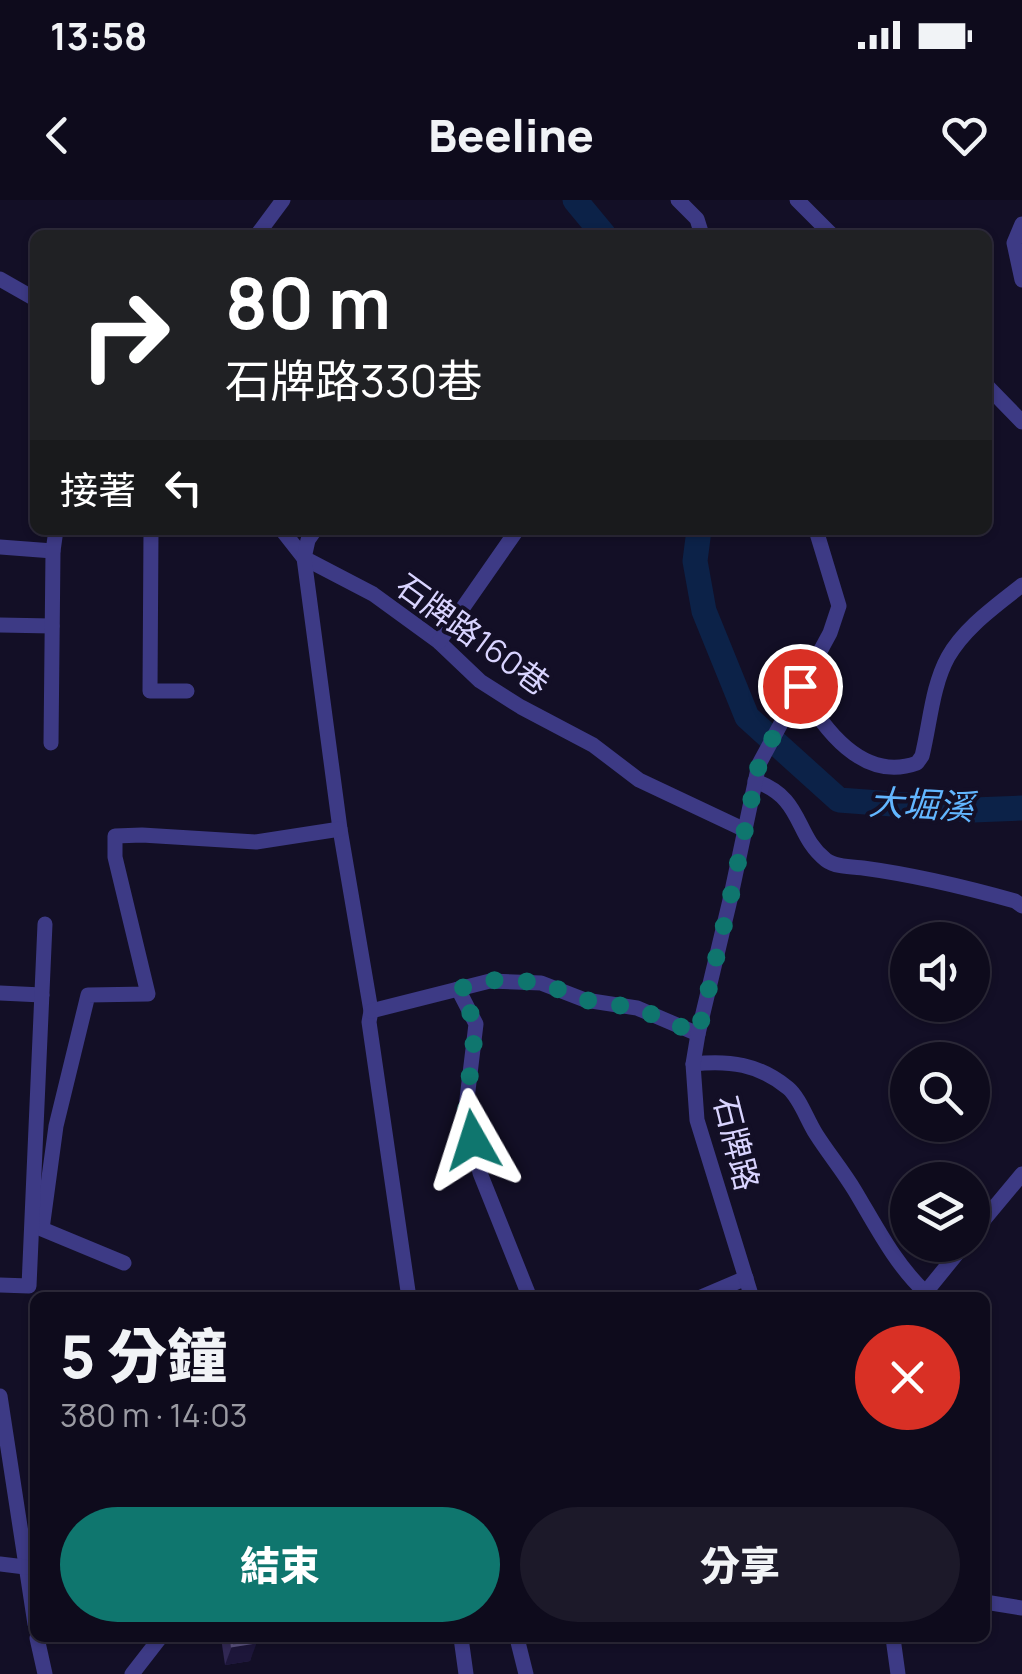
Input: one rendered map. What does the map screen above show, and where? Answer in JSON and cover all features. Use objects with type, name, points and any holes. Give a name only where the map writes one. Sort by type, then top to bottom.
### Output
[{"type":"street","points":[[261,230],[283,200]]},
{"type":"street","points":[[678,200],[698,219],[701,230]]},
{"type":"street","points":[[796,200],[827,230]]},
{"type":"street","points":[[1022,224],[1014,243],[1022,280]]},
{"type":"street","points":[[0,280],[30,295]]},
{"type":"street","points":[[992,391],[1021,419]]},
{"type":"street","points":[[50,742],[56,535]]},
{"type":"street","points":[[152,535],[150,691],[187,691]]},
{"type":"street","name":"石牌路160巷","points":[[286,535],[304,558],[373,594],[439,642],[480,682],[594,745],[639,780],[745,830]]},
{"type":"street","points":[[311,535],[304,558],[409,1292]]},
{"type":"street","points":[[439,642],[514,535]]},
{"type":"street","points":[[818,535],[839,606],[830,634],[800,686],[813,712],[830,732],[862,760],[877,766],[917,764],[942,668],[950,652],[970,628],[1022,585]]},
{"type":"street","points":[[0,547],[54,551]]},
{"type":"street","points":[[0,624],[52,626]]},
{"type":"street","name":"石牌路","points":[[750,1292],[697,1120],[694,1064],[759,764],[800,686]]},
{"type":"street","points":[[755,781],[780,794],[828,862],[918,876],[1022,906]]},
{"type":"street","points":[[124,1263],[42,1229],[56,1126],[88,995],[148,994],[115,856],[115,836],[142,834],[256,842],[340,828]]},
{"type":"street","points":[[0,1285],[29,1286],[45,924]]},
{"type":"street","points":[[371,1012],[490,980],[540,982],[585,1000],[637,1008],[698,1034]]},
{"type":"street","points":[[458,989],[476,1024],[466,1107],[480,1173],[528,1292]]},
{"type":"street","points":[[0,993],[42,995]]},
{"type":"street","points":[[694,1064],[731,1062],[790,1089],[879,1233],[921,1292]]},
{"type":"street","points":[[990,1212],[1022,1174]]},
{"type":"street","points":[[925,1292],[950,1262]]},
{"type":"street","points":[[713,1292],[746,1278]]},
{"type":"street","points":[[0,1396],[30,1596]]},
{"type":"street","points":[[0,1564],[25,1567]]},
{"type":"street","points":[[990,1603],[1022,1608]]},
{"type":"street","points":[[38,1642],[44,1674]]},
{"type":"street","points":[[132,1674],[157,1642]]},
{"type":"street","points":[[462,1642],[466,1674]]},
{"type":"street","points":[[518,1642],[526,1674]]},
{"type":"street","points":[[894,1642],[898,1674]]},
{"type":"waterway","name":"大堀溪","points":[[575,200],[600,230]]},
{"type":"waterway","name":"大堀溪","points":[[698,535],[695,561],[704,611],[747,717],[839,800],[973,810],[1022,808]]},
{"type":"route","points":[[473,1140],[466,1107],[476,1024],[458,989],[490,980],[540,982],[585,1000],[637,1008],[698,1034],[759,764],[800,686]]}]
